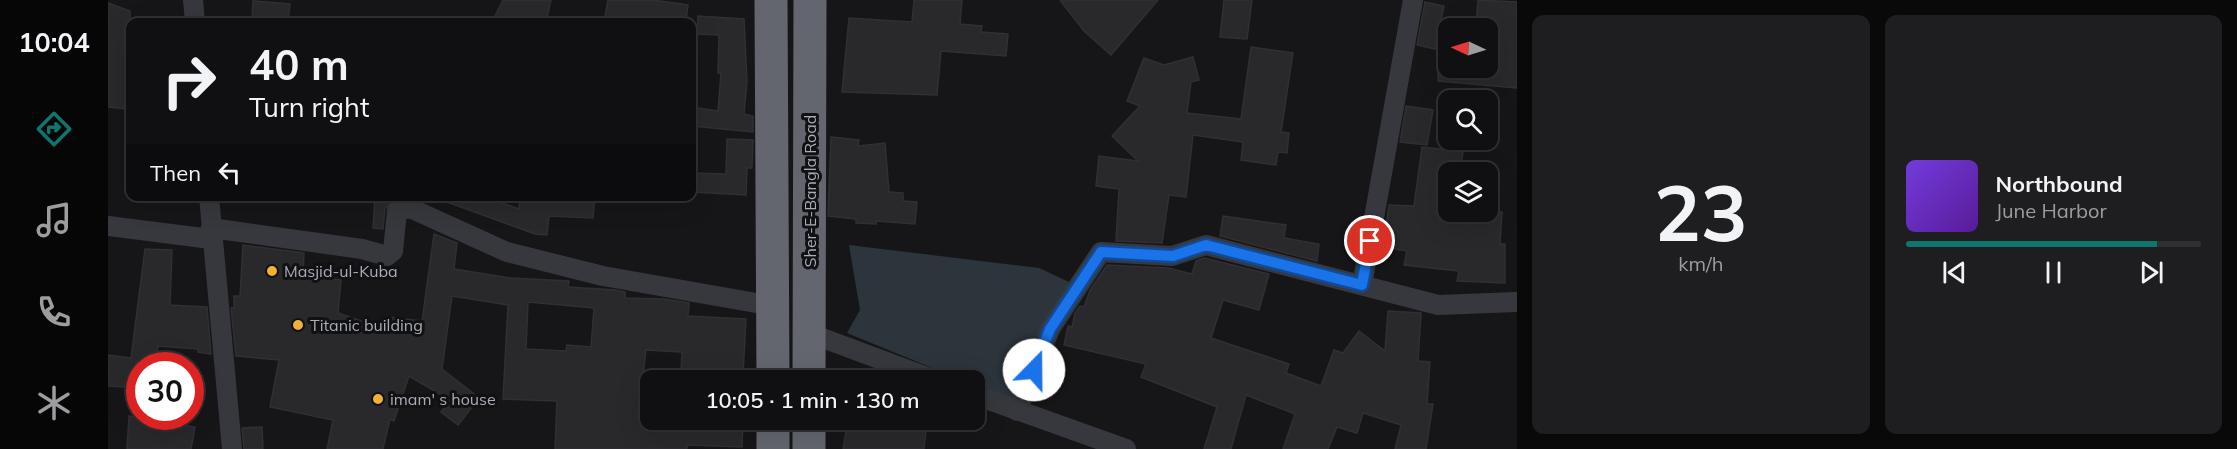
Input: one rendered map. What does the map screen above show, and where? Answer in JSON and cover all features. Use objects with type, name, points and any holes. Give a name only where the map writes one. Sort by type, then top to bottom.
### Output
[{"type":"highway","points":[[771,0],[773,370]]},
{"type":"highway","name":"Sher-E-Bangla Road","points":[[809,370],[810,0]]},
{"type":"highway","points":[[772,449],[773,430]]},
{"type":"highway","points":[[809,430],[809,449]]},
{"type":"street","points":[[193,0],[195,18]]},
{"type":"street","points":[[1362,285],[1413,0]]},
{"type":"street","points":[[209,201],[232,449]]},
{"type":"street","points":[[108,226],[212,241],[362,249],[387,256],[393,250],[397,211],[410,208],[507,252],[603,276],[773,306]]},
{"type":"street","points":[[1017,411],[1050,329],[1101,252],[1173,256],[1206,245],[1438,305],[1517,302]]},
{"type":"street","points":[[809,333],[908,370]]},
{"type":"street","points":[[985,399],[1126,449]]},
{"type":"shaded area","points":[[849,245],[1039,268],[1069,282],[1015,400],[985,390],[985,370],[937,370],[847,333],[860,310]]},
{"type":"building","points":[[503,0],[551,0],[547,18],[494,18]]},
{"type":"building","points":[[608,0],[653,0],[688,5],[686,18],[605,18]]},
{"type":"building","points":[[914,0],[962,0],[960,24],[982,26],[981,32],[1008,34],[1006,56],[941,51],[937,95],[842,92],[849,18],[912,22]]},
{"type":"building","points":[[1060,0],[1158,0],[1111,55],[1084,31]]},
{"type":"building","points":[[1224,0],[1252,0],[1247,39],[1220,37]]},
{"type":"building","points":[[1478,0],[1517,2],[1517,88],[1438,81],[1438,78],[1498,78],[1498,18],[1477,18]]},
{"type":"building","points":[[253,1],[290,4],[288,18],[252,18]]},
{"type":"building","points":[[1425,2],[1444,6],[1441,18],[1438,18],[1435,49],[1417,45]]},
{"type":"building","points":[[108,3],[130,11],[130,18],[126,18],[126,109],[108,107]]},
{"type":"building","points":[[698,16],[744,19],[747,82],[744,114],[753,116],[753,132],[696,126],[696,108],[718,111],[721,73],[718,73],[719,35],[697,34]]},
{"type":"building","points":[[1251,47],[1293,53],[1281,132],[1289,133],[1287,153],[1278,152],[1276,165],[1241,160],[1243,142],[1193,135],[1186,197],[1169,195],[1162,243],[1116,241],[1119,189],[1096,186],[1099,156],[1138,161],[1112,136],[1140,106],[1127,101],[1144,58],[1164,65],[1193,57],[1199,80],[1191,82],[1187,113],[1241,119]]},
{"type":"building","points":[[1406,106],[1433,110],[1427,145],[1400,142]]},
{"type":"building","points":[[831,137],[859,140],[858,146],[885,143],[889,192],[903,193],[903,201],[917,202],[915,224],[876,221],[876,224],[856,223],[856,219],[828,216]]},
{"type":"building","points":[[727,139],[753,140],[752,168],[747,168],[746,195],[696,192],[696,173],[726,174]]},
{"type":"building","points":[[1422,147],[1463,152],[1462,162],[1438,162],[1438,222],[1498,222],[1498,212],[1502,212],[1500,244],[1505,244],[1505,283],[1457,281],[1459,271],[1404,265],[1407,251],[1383,247],[1389,205],[1414,206]]},
{"type":"building","points":[[375,201],[391,201],[385,209],[383,229],[373,228]]},
{"type":"building","points":[[496,201],[519,209],[520,201],[595,201],[593,218],[549,216],[547,235],[535,234],[447,202]]},
{"type":"building","points":[[1223,216],[1286,225],[1284,238],[1319,244],[1317,261],[1220,236]]},
{"type":"building","points":[[434,234],[457,243],[454,269],[510,278],[569,281],[568,287],[616,290],[625,292],[625,298],[664,299],[689,303],[688,316],[746,319],[743,370],[681,370],[682,352],[646,350],[644,370],[640,370],[638,417],[640,418],[640,430],[743,430],[742,447],[687,445],[687,449],[555,449],[557,401],[503,399],[508,305],[452,296],[442,369],[479,398],[458,425],[441,412],[450,400],[409,376],[394,421],[390,419],[383,449],[327,449],[333,420],[270,407],[279,360],[236,356],[231,308],[234,308],[234,296],[240,296],[243,245],[304,253],[303,276],[341,280],[338,313],[387,330],[389,317],[422,321]],"holes":[[[528,302],[594,308],[591,347],[567,345],[566,351],[526,349]]]},
{"type":"building","points":[[145,249],[172,250],[170,305],[207,307],[211,354],[198,352],[198,349],[158,346],[157,352],[132,352]]},
{"type":"building","points":[[1204,258],[1269,274],[1259,310],[1223,300],[1211,338],[1289,364],[1286,373],[1321,386],[1334,350],[1343,353],[1359,331],[1385,351],[1388,311],[1421,313],[1418,361],[1430,362],[1427,404],[1433,404],[1426,449],[1395,449],[1401,425],[1363,413],[1357,433],[1337,427],[1328,449],[1283,449],[1295,414],[1246,395],[1231,449],[1204,449],[1217,407],[1141,377],[1146,364],[1064,345],[1068,326],[1072,327],[1075,313],[1080,306],[1084,307],[1090,290],[1107,265],[1168,268],[1192,274],[1196,261]]},
{"type":"building","points":[[108,355],[126,357],[126,387],[108,386]]},
{"type":"building","points":[[262,427],[263,449],[244,449],[242,428]]},
{"type":"building","points":[[128,430],[194,430],[191,449],[127,449]]},
{"type":"building","points":[[846,430],[926,430],[924,449],[843,449]]},
{"type":"place","name":"Masjid-ul-Kuba","points":[[272,271]]},
{"type":"place","name":"Titanic building","points":[[298,325]]},
{"type":"place","name":"imam' s house","points":[[378,399]]},
{"type":"route","points":[[1034,370],[1050,329],[1101,252],[1173,256],[1206,245],[1362,285],[1370,241]]}]
